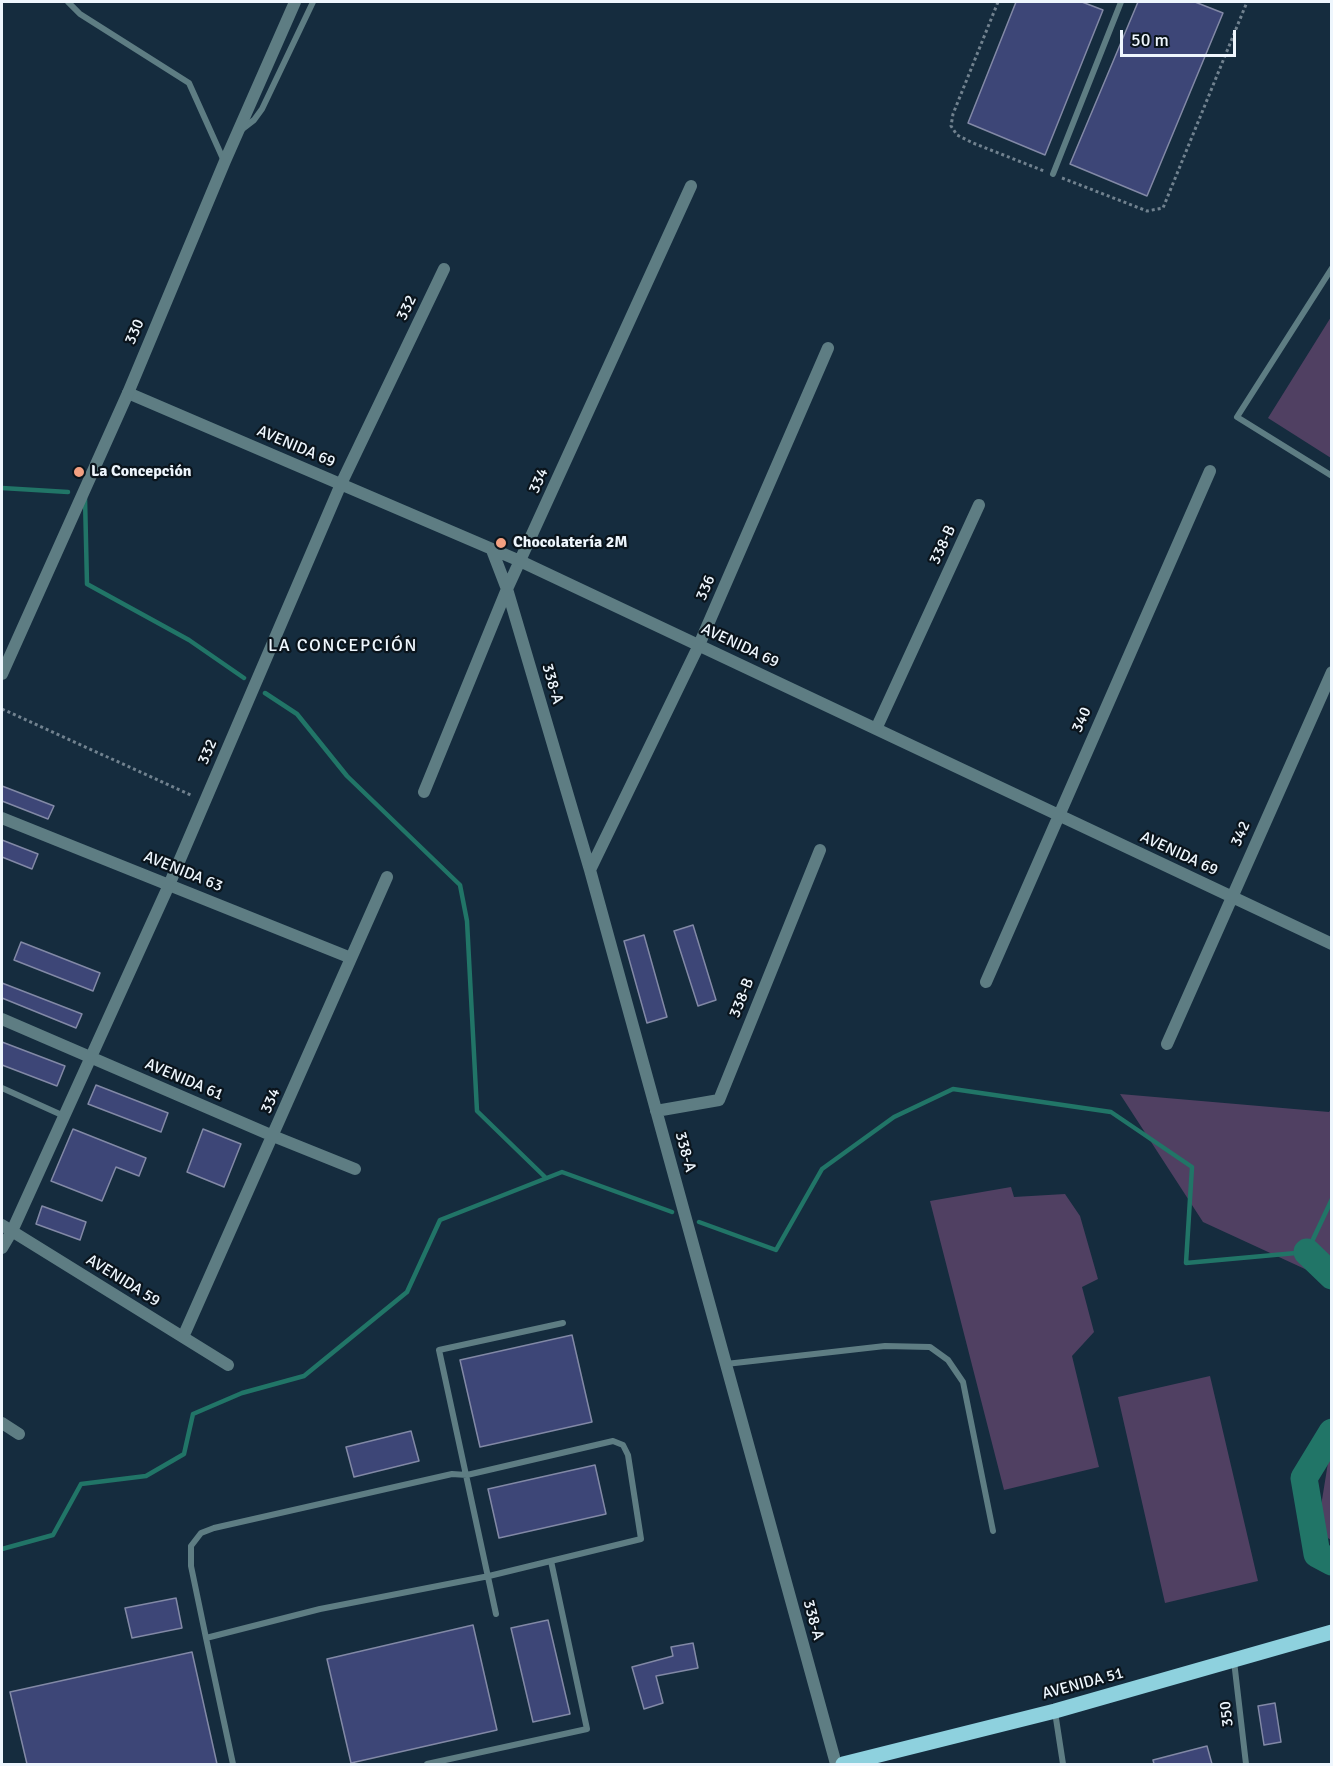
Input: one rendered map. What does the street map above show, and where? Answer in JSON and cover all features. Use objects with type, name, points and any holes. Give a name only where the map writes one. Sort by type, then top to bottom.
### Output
[{"type":"main road","name":"AVENIDA 51","points":[[843,1764],[1055,1711],[1331,1632]]},
{"type":"street","name":"330","points":[[2,674],[128,393],[225,161],[295,2]]},
{"type":"street","name":"334","points":[[424,792],[507,589],[690,186]]},
{"type":"street","name":"332","points":[[2,1248],[7,1228],[64,1116],[170,885],[341,484],[444,269]]},
{"type":"street","name":"336","points":[[590,870],[699,645],[828,348]]},
{"type":"street","name":"AVENIDA 69","points":[[128,393],[520,561],[1332,944]]},
{"type":"street","name":"340","points":[[986,982],[1210,471]]},
{"type":"street","name":"338-B","points":[[876,729],[979,505]]},
{"type":"street","name":"338-A","points":[[492,550],[507,589],[590,870],[836,1764]]},
{"type":"street","name":"342","points":[[1167,1044],[1332,672]]},
{"type":"street","name":"AVENIDA 63","points":[[2,818],[351,958]]},
{"type":"street","name":"338-B","points":[[656,1111],[719,1100],[820,850]]},
{"type":"street","name":"334","points":[[183,1337],[387,877]]},
{"type":"street","name":"AVENIDA 61","points":[[2,1019],[355,1169]]},
{"type":"street","name":"AVENIDA 59","points":[[7,1228],[228,1365]]},
{"type":"street","points":[[2,1423],[19,1434]]},
{"type":"lane","points":[[68,2],[80,14],[189,83],[225,161]]},
{"type":"lane","points":[[237,133],[254,120],[262,109],[314,2]]},
{"type":"lane","points":[[1053,174],[1121,2]]},
{"type":"lane","points":[[1332,268],[1238,417],[1332,476]]},
{"type":"lane","points":[[2,1088],[64,1116]]},
{"type":"lane","points":[[496,1614],[439,1350],[563,1323]]},
{"type":"lane","points":[[726,1364],[885,1346],[930,1347],[948,1360],[963,1382],[993,1531]]},
{"type":"lane","points":[[206,1638],[320,1609],[489,1576],[641,1539],[628,1455],[623,1445],[613,1441],[467,1475],[452,1474],[214,1528],[201,1533],[191,1546],[191,1566],[206,1638],[233,1764]]},
{"type":"lane","points":[[427,1764],[587,1729],[551,1561]]},
{"type":"lane","name":"350","points":[[1234,1661],[1246,1764]]},
{"type":"lane","points":[[1055,1711],[1063,1764]]},
{"type":"path","points":[[998,2],[953,114],[951,126],[957,135],[1147,211],[1163,208],[1247,2]]},
{"type":"path","points":[[2,709],[205,801]]},
{"type":"shaded area","points":[[1331,317],[1331,458],[1268,418]]},
{"type":"shaded area","points":[[1120,1094],[1329,1112],[1331,1109],[1331,1281],[1203,1222]]},
{"type":"shaded area","points":[[1011,1187],[1014,1197],[1065,1194],[1080,1216],[1098,1279],[1082,1287],[1094,1332],[1072,1356],[1099,1467],[1004,1490],[930,1201]]},
{"type":"shaded area","points":[[1210,1376],[1258,1581],[1165,1603],[1118,1397]]},
{"type":"shaded area","points":[[1332,1444],[1331,1540],[1317,1531]]},
{"type":"building","points":[[1016,2],[1082,2],[1103,10],[1045,155],[968,123]]},
{"type":"building","points":[[1138,2],[1195,2],[1223,13],[1147,196],[1070,164]]},
{"type":"building","points":[[2,786],[54,806],[48,819],[2,801]]},
{"type":"building","points":[[2,840],[38,854],[32,869],[2,857]]},
{"type":"building","points":[[693,925],[716,1000],[698,1006],[674,931]]},
{"type":"building","points":[[644,935],[667,1017],[647,1023],[624,941]]},
{"type":"building","points":[[21,942],[100,973],[93,991],[14,960]]},
{"type":"building","points":[[2,983],[82,1014],[76,1028],[2,998]]},
{"type":"building","points":[[2,1042],[65,1066],[57,1086],[2,1065]]},
{"type":"building","points":[[96,1085],[168,1113],[161,1132],[88,1104]]},
{"type":"building","points":[[73,1129],[146,1158],[139,1176],[116,1167],[102,1201],[51,1181]]},
{"type":"building","points":[[203,1129],[241,1144],[224,1187],[187,1172]]},
{"type":"building","points":[[42,1206],[86,1222],[80,1240],[36,1224]]},
{"type":"building","points":[[572,1335],[592,1422],[480,1447],[460,1360]]},
{"type":"building","points":[[411,1431],[419,1461],[354,1477],[346,1447]]},
{"type":"building","points":[[595,1465],[606,1514],[499,1538],[488,1489]]},
{"type":"building","points":[[176,1598],[182,1628],[132,1638],[125,1608]]},
{"type":"building","points":[[548,1620],[570,1714],[533,1722],[511,1628]]},
{"type":"building","points":[[473,1625],[497,1730],[351,1763],[327,1659]]},
{"type":"building","points":[[693,1643],[698,1668],[656,1676],[663,1703],[644,1709],[632,1667],[673,1656],[671,1647]]},
{"type":"building","points":[[192,1652],[217,1764],[27,1764],[10,1692]]},
{"type":"building","points":[[1275,1703],[1281,1742],[1264,1745],[1258,1706]]},
{"type":"building","points":[[1207,1746],[1212,1764],[1154,1764],[1153,1760]]},
{"type":"waterway","points":[[2,488],[68,492]]},
{"type":"waterway","points":[[85,498],[87,584],[189,640],[244,678]]},
{"type":"waterway","points":[[265,693],[297,714],[347,776],[460,885],[467,921],[477,1111],[546,1178]]},
{"type":"waterway","points":[[699,1222],[776,1250],[822,1169],[894,1117],[953,1089],[1111,1112],[1192,1167],[1186,1263],[1307,1252],[1332,1199]]},
{"type":"waterway","points":[[2,1549],[53,1535],[81,1484],[146,1476],[184,1454],[193,1414],[242,1393],[304,1376],[407,1292],[440,1220],[562,1172],[672,1212]]},
{"type":"waterway","points":[[1307,1252],[1332,1276]]},
{"type":"waterway","points":[[1332,1432],[1304,1478],[1317,1554],[1332,1562]]},
{"type":"place","name":"La Concepción","points":[[79,472]]},
{"type":"place","name":"Chocolatería 2M","points":[[501,543]]},
{"type":"district","name":"LA CONCEPCIÓN","points":[[343,646]]}]
